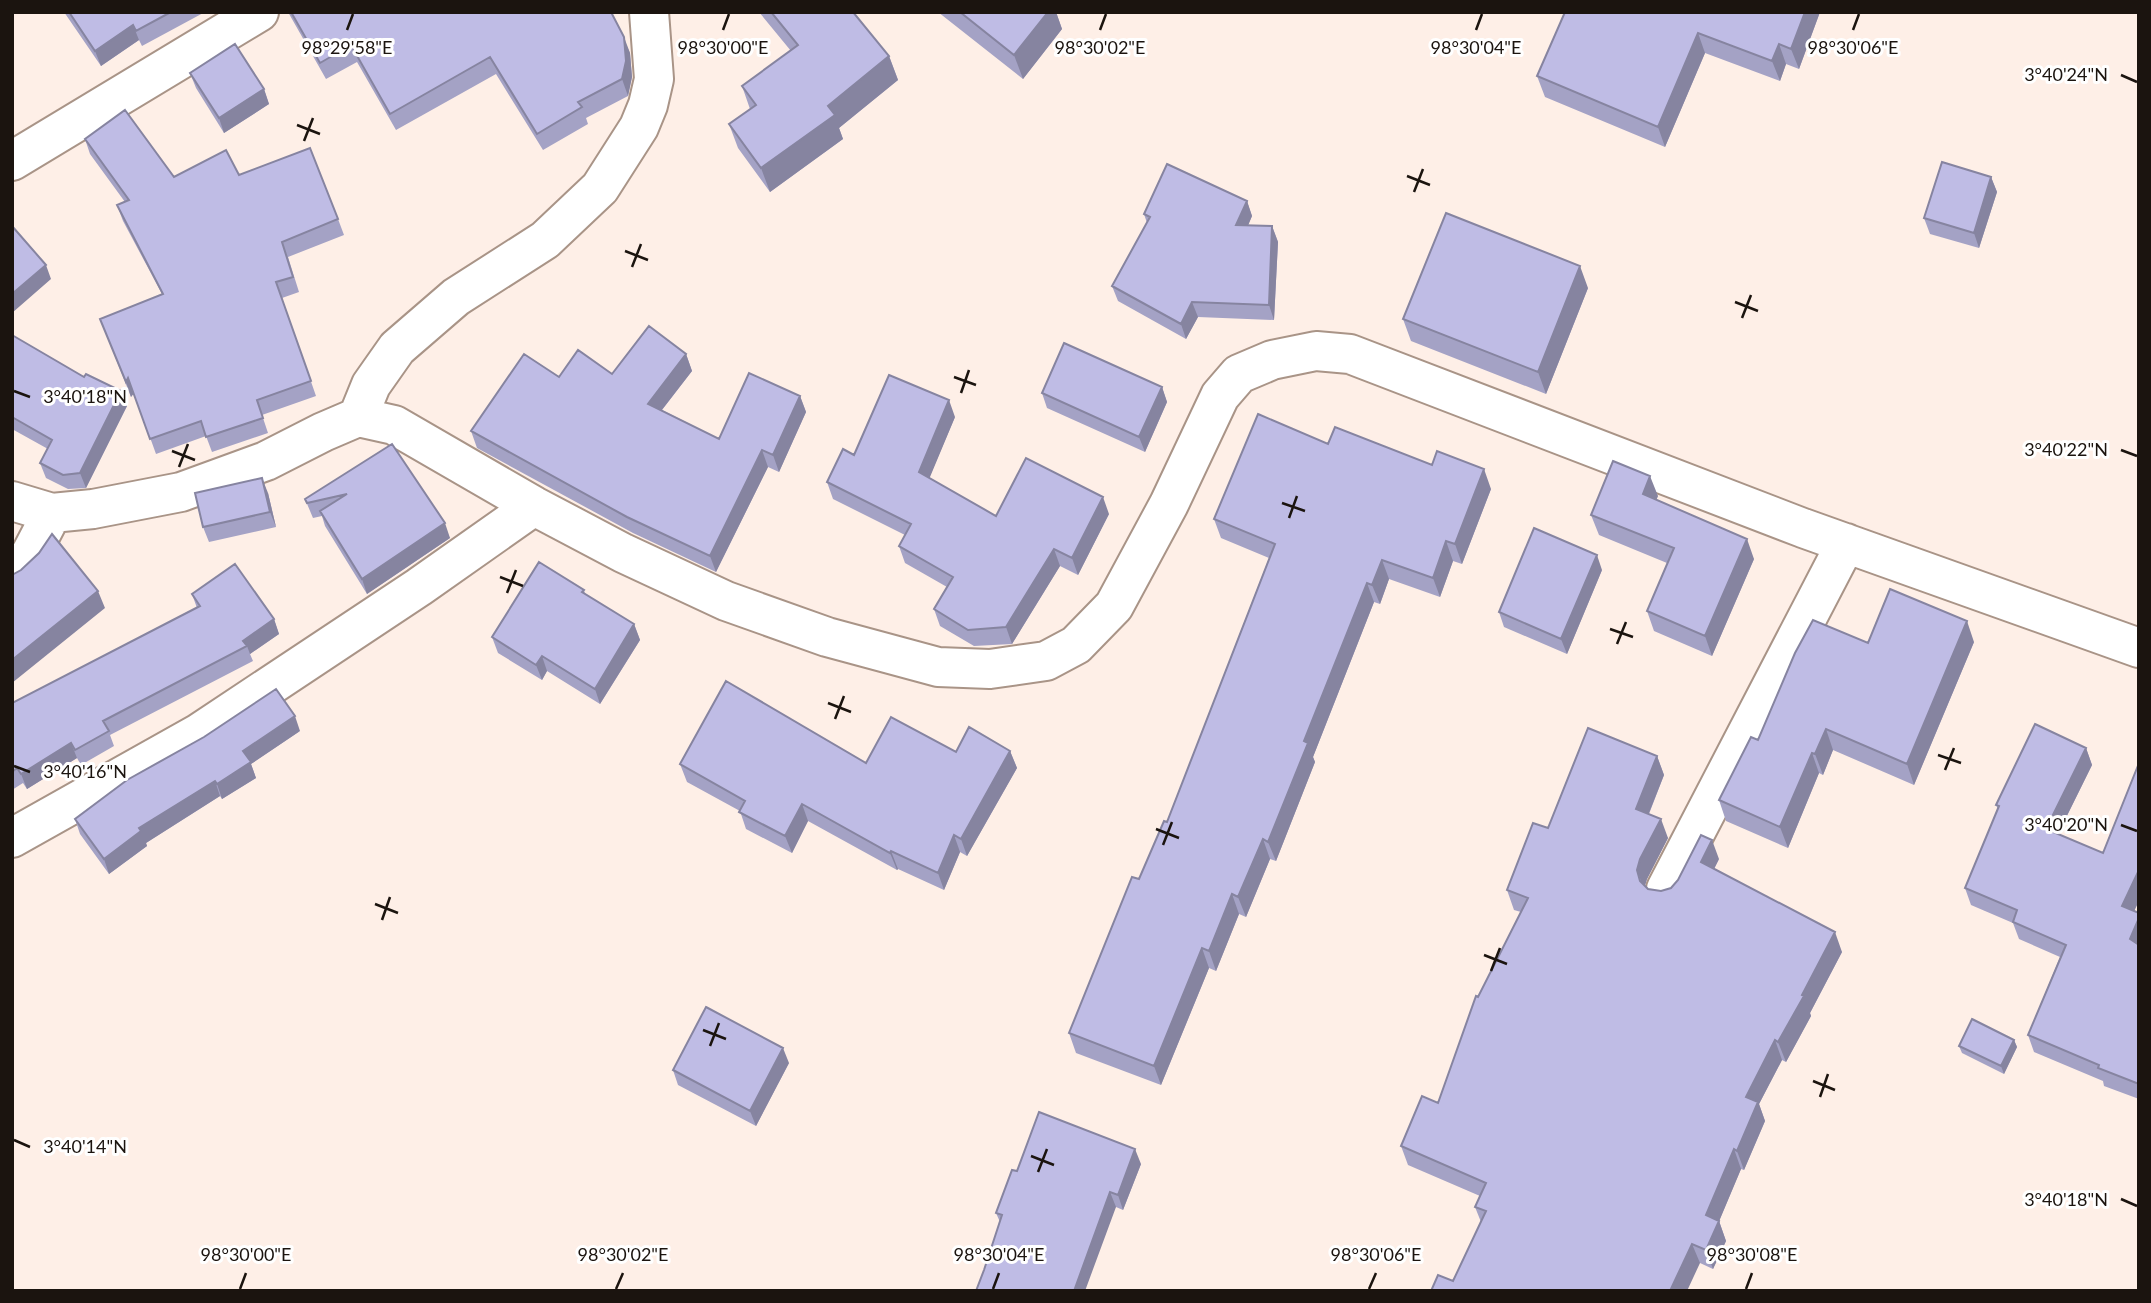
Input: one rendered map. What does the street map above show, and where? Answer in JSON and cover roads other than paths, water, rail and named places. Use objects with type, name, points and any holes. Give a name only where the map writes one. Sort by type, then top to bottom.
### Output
[{"type":"street","points":[[12,161],[258,12]]},
{"type":"street","points":[[358,418],[371,385],[397,348],[456,297],[545,240],[600,188],[639,127],[648,105],[654,79],[649,12]]},
{"type":"street","points":[[12,501],[52,513],[93,509],[181,492],[266,461],[323,432],[358,418],[394,425],[534,506],[623,553],[726,601],[827,637],[938,667],[990,669],[1045,661],[1076,645],[1114,606],[1169,504],[1220,396],[1239,374],[1272,360],[1315,351],[1350,354],[1846,543],[2139,648]]},
{"type":"street","points":[[12,838],[199,733],[419,587],[534,506]]},
{"type":"street","points":[[12,572],[30,555],[52,513]]},
{"type":"street","points":[[1666,888],[1846,543]]}]
